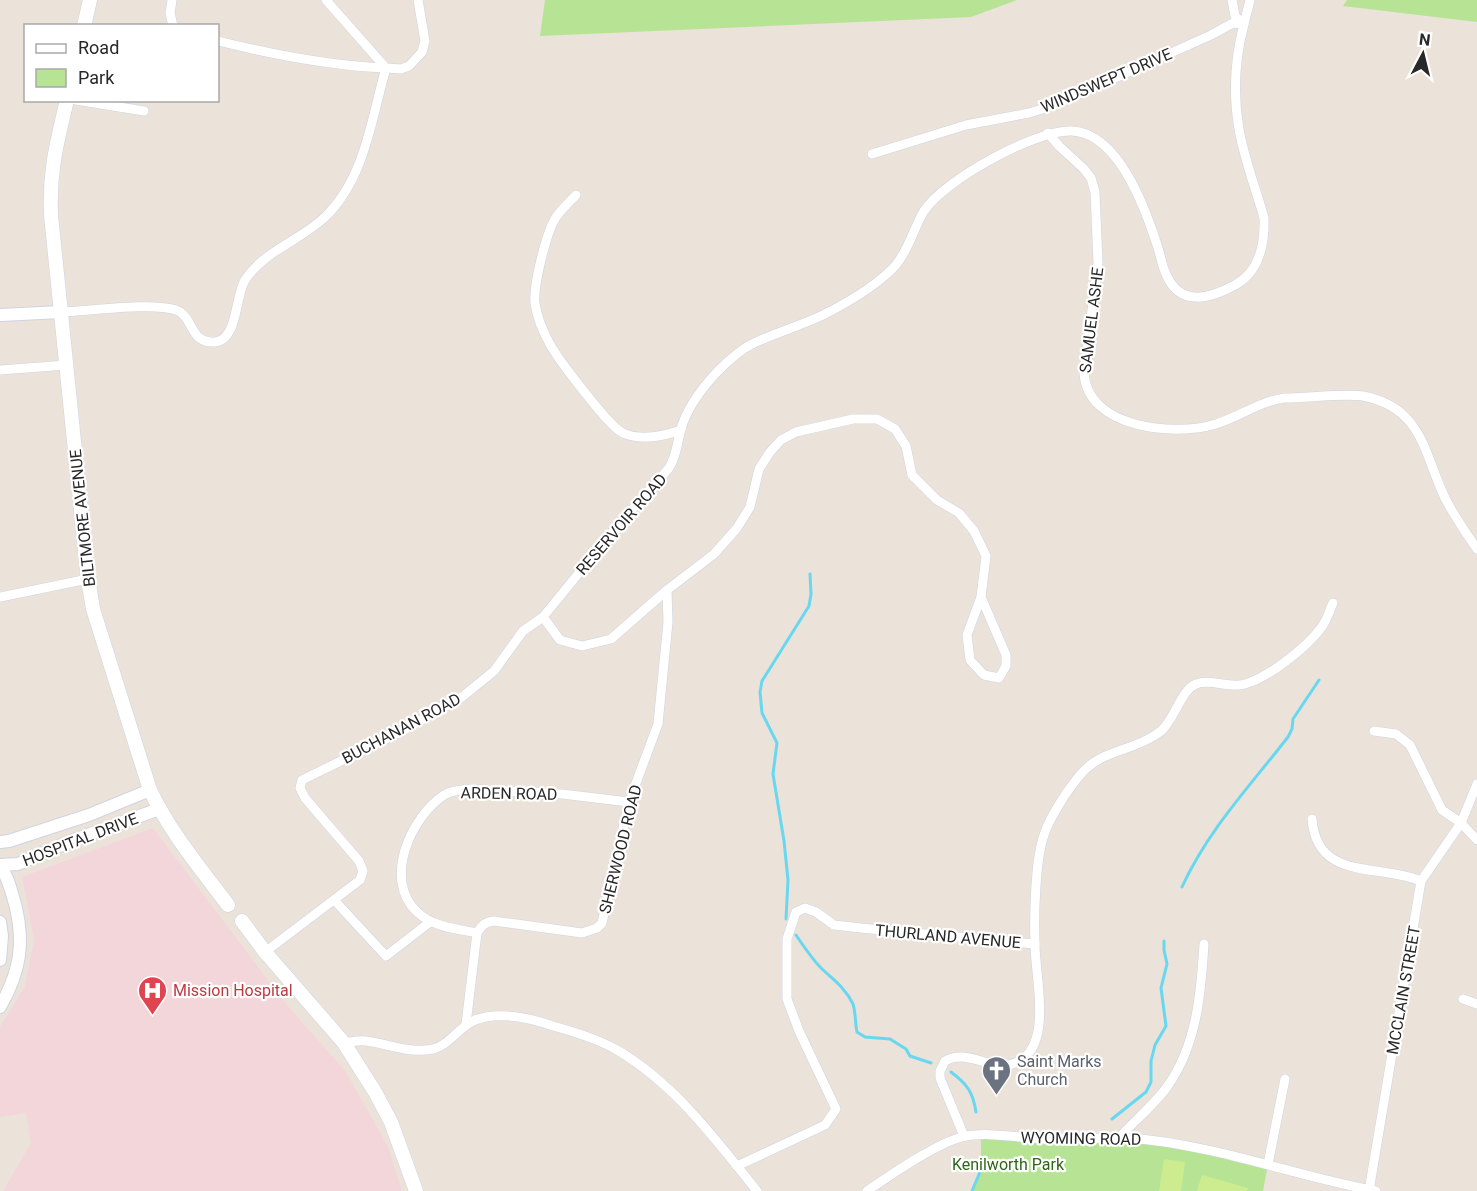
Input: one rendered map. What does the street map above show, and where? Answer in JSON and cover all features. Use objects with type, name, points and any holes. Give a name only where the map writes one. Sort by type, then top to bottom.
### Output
[{"type":"main road","points":[[84,24],[90,0]]},
{"type":"main road","name":"BILTMORE AVENUE","points":[[67,102],[52,164],[50,189],[88,579],[98,625],[150,790],[159,809],[187,851],[228,905]]},
{"type":"main road","points":[[242,921],[265,952],[344,1043],[391,1122],[416,1191]]},
{"type":"street","points":[[172,0],[170,13],[173,24]]},
{"type":"street","points":[[326,0],[386,68]]},
{"type":"street","points":[[219,41],[246,48],[361,67],[401,69],[409,66],[422,52],[425,41],[418,0]]},
{"type":"street","points":[[1232,0],[1235,16],[1244,24],[1250,0]]},
{"type":"street","name":"WINDSWEPT DRIVE","points":[[872,154],[966,125],[1029,113],[1055,105],[1233,23],[1244,24]]},
{"type":"street","name":"RESERVOIR ROAD","points":[[543,617],[614,530],[669,468],[678,449],[681,430],[689,408],[717,372],[750,345],[824,315],[889,273],[900,260],[924,212],[935,197],[948,186],[981,166],[1033,138],[1048,133],[1071,130],[1097,139],[1111,150],[1143,205],[1166,276],[1181,293],[1202,298],[1213,296],[1250,274],[1258,260],[1264,232],[1264,218],[1244,151],[1237,108],[1237,65],[1244,24]]},
{"type":"street","points":[[0,315],[142,307],[171,309],[178,310],[185,316],[195,335],[214,342],[223,340],[230,333],[240,291],[251,273],[264,259],[323,219],[353,181],[361,161],[386,68]]},
{"type":"street","points":[[88,102],[144,111]]},
{"type":"street","name":"SAMUEL ASHE","points":[[1048,133],[1084,169],[1091,178],[1095,192],[1098,263],[1084,373],[1087,390],[1096,404],[1119,419],[1162,429],[1183,430],[1217,424],[1274,400],[1285,398],[1360,396],[1391,405],[1413,425],[1422,440],[1445,498],[1477,549]]},
{"type":"street","points":[[576,195],[555,219],[547,237],[534,301],[539,322],[552,348],[606,419],[623,434],[644,437],[664,436],[681,430]]},
{"type":"street","points":[[0,370],[66,365]]},
{"type":"street","points":[[543,617],[560,640],[582,646],[611,639],[667,590],[714,554],[737,528],[750,507],[759,469],[781,440],[796,432],[853,419],[877,419],[895,429],[906,446],[912,475],[937,500],[959,513],[974,531],[986,556],[981,597],[967,635],[970,660],[984,675],[999,678],[1006,666],[1006,655],[981,597]]},
{"type":"street","points":[[0,597],[88,579]]},
{"type":"street","name":"SHERWOOD ROAD","points":[[477,933],[486,922],[494,921],[582,933],[597,928],[603,918],[606,896],[629,802],[658,724],[668,622],[667,590]]},
{"type":"street","name":"THURLAND AVENUE","points":[[737,1166],[825,1125],[836,1109],[786,999],[787,939],[796,912],[805,908],[816,912],[834,925],[1035,944],[1039,859],[1043,836],[1057,808],[1080,775],[1088,766],[1144,742],[1162,730],[1173,717],[1187,691],[1196,684],[1211,683],[1231,686],[1246,684],[1287,660],[1304,648],[1323,626],[1333,603]]},
{"type":"street","name":"BUCHANAN ROAD","points":[[334,900],[360,880],[363,871],[359,861],[305,798],[300,788],[302,780],[404,730],[462,697],[494,671],[523,631],[543,617]]},
{"type":"street","points":[[1374,731],[1395,734],[1410,745],[1442,810],[1461,823],[1477,840]]},
{"type":"street","name":"MCCLAIN STREET","points":[[1371,1191],[1421,881],[1461,823],[1477,784]]},
{"type":"street","name":"ARDEN ROAD","points":[[430,922],[417,912],[408,900],[402,887],[402,873],[406,848],[413,831],[433,805],[445,794],[471,789],[562,794],[629,802]]},
{"type":"street","name":"HOSPITAL DRIVE","points":[[0,842],[89,815],[150,790]]},
{"type":"street","name":"HOSPITAL DRIVE","points":[[0,865],[18,864],[66,843],[159,809]]},
{"type":"street","points":[[1312,819],[1314,837],[1323,851],[1333,860],[1353,867],[1421,881]]},
{"type":"street","points":[[0,865],[12,893],[21,935],[16,972],[0,1007]]},
{"type":"street","points":[[265,952],[334,900],[386,956],[430,922],[477,933],[466,1024]]},
{"type":"street","points":[[0,922],[0,960]]},
{"type":"street","points":[[964,1136],[940,1078],[942,1065],[957,1057],[1004,1066],[1023,1059],[1033,1048],[1038,1033],[1039,1017],[1035,944]]},
{"type":"street","points":[[1119,1138],[1166,1089],[1181,1065],[1192,1034],[1201,995],[1204,944]]},
{"type":"street","points":[[1463,999],[1477,1004]]},
{"type":"street","points":[[344,1043],[368,1041],[410,1051],[434,1049],[443,1046],[466,1024],[490,1016],[522,1018],[557,1027],[607,1045],[648,1072],[689,1109],[757,1191]]},
{"type":"street","points":[[1268,1164],[1285,1080]]},
{"type":"street","name":"WYOMING ROAD","points":[[867,1191],[943,1144],[964,1136],[1046,1139],[1119,1138],[1189,1147],[1268,1164],[1371,1191]]},
{"type":"shaded area","name":"Mission Hospital","points":[[153,828],[286,1004],[346,1072],[388,1147],[402,1191],[3,1191],[31,1143],[26,1113],[0,1117],[0,1027],[25,986],[34,939],[22,877]]},
{"type":"green space","points":[[545,0],[1017,0],[971,17],[540,36]]},
{"type":"green space","points":[[1347,0],[1477,0],[1477,22],[1343,6]]},
{"type":"green space","name":"Kenilworth Park","points":[[981,1136],[1119,1138],[1268,1164],[1263,1191],[973,1191],[981,1163]]},
{"type":"green space","points":[[1164,1159],[1185,1162],[1181,1191],[1159,1191]]},
{"type":"green space","points":[[1202,1175],[1248,1188],[1247,1191],[1197,1191]]},
{"type":"waterway","points":[[786,919],[788,880],[773,774],[777,743],[762,713],[760,692],[762,681],[809,606],[810,574]]},
{"type":"waterway","points":[[1182,887],[1192,866],[1217,827],[1288,737],[1293,719],[1319,680]]},
{"type":"waterway","points":[[796,935],[815,961],[847,994],[853,1004],[857,1032],[865,1037],[890,1039],[906,1049],[910,1056],[931,1063]]},
{"type":"waterway","points":[[1112,1119],[1146,1092],[1151,1082],[1151,1061],[1155,1045],[1166,1026],[1161,988],[1167,964],[1164,941]]},
{"type":"waterway","points":[[951,1072],[968,1089],[976,1112]]},
{"type":"waterway","points":[[972,1191],[980,1172],[981,1163]]},
{"type":"place","name":"Mission Hospital","points":[[152,1016]]},
{"type":"place","name":"Saint Marks Church","points":[[996,1096]]}]
